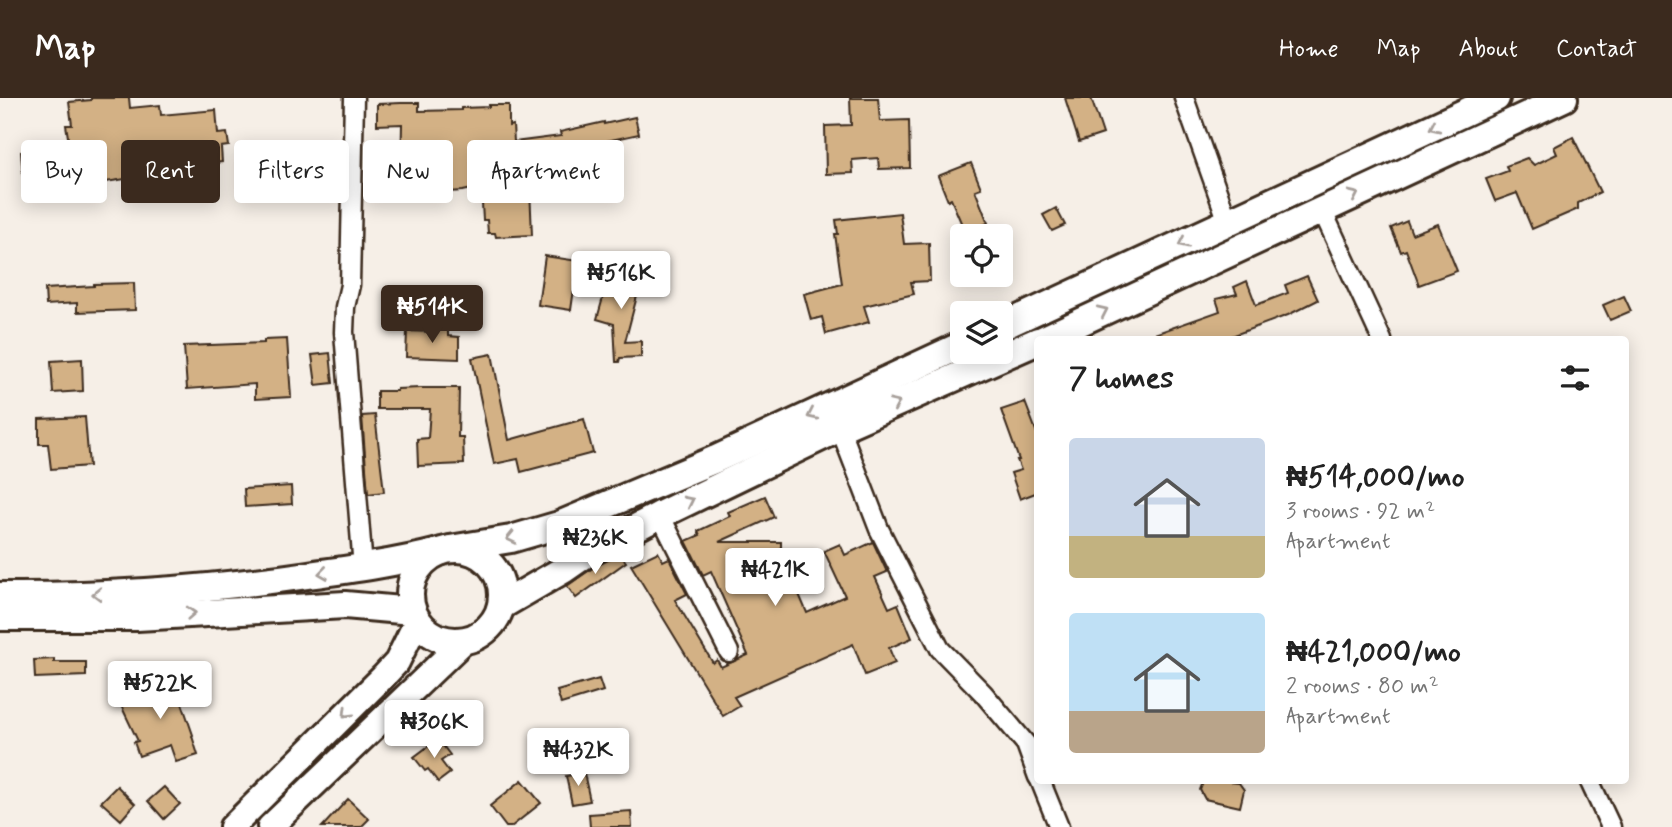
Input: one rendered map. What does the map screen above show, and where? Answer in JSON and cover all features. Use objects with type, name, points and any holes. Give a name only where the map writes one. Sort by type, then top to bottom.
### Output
[{"type":"main road","points":[[1013,321],[1496,98]]},
{"type":"main road","points":[[1049,336],[1564,98]]},
{"type":"main road","points":[[501,606],[586,554],[660,515],[840,428],[1034,343]]},
{"type":"main road","points":[[0,596],[173,592],[247,584],[363,568],[511,539],[559,525],[716,459],[950,351]]},
{"type":"main road","points":[[270,827],[464,641],[481,634],[494,622],[501,606],[502,591],[499,577],[491,564],[479,555],[465,550],[444,550],[419,566],[413,576],[409,599],[414,616],[424,629],[443,640],[464,641]]},
{"type":"main road","points":[[0,617],[137,617],[345,605],[414,616]]},
{"type":"main road","points":[[232,827],[397,662],[414,616]]},
{"type":"street","points":[[354,98],[350,285],[345,307],[344,332],[363,568]]},
{"type":"street","points":[[1184,98],[1228,222]]},
{"type":"street","points":[[1322,210],[1380,336]]},
{"type":"street","points":[[840,428],[879,529],[940,649],[984,693],[1026,744],[1034,765]]},
{"type":"street","points":[[660,515],[729,652]]},
{"type":"street","points":[[1041,784],[1059,827]]},
{"type":"street","points":[[1591,784],[1611,827]]},
{"type":"building","points":[[129,98],[130,108],[160,105],[161,115],[216,110],[218,134],[227,133],[229,146],[221,147],[220,162],[220,140],[121,140],[121,180],[107,182],[107,140],[68,140],[66,125],[72,125],[69,102]]},
{"type":"building","points":[[850,98],[878,98],[880,121],[909,120],[910,168],[879,169],[878,158],[852,160],[853,173],[826,174],[825,126],[851,125]]},
{"type":"building","points":[[1065,98],[1091,98],[1103,134],[1079,142]]},
{"type":"building","points":[[419,103],[419,111],[509,105],[509,126],[513,125],[514,140],[467,140],[467,190],[453,192],[453,140],[402,140],[402,124],[377,125],[377,104]]},
{"type":"building","points":[[635,117],[639,134],[611,140],[530,140],[561,136],[560,132]]},
{"type":"building","points":[[1573,137],[1600,192],[1578,203],[1578,209],[1532,229],[1517,193],[1495,201],[1486,179],[1508,171],[1506,166],[1527,158],[1534,165],[1557,154],[1554,147]]},
{"type":"building","points":[[971,163],[981,188],[975,190],[988,223],[962,224],[938,176]]},
{"type":"building","points":[[482,203],[531,203],[532,235],[496,237],[495,233],[488,233],[487,220],[483,220]]},
{"type":"building","points":[[1056,208],[1065,225],[1052,231],[1043,215]]},
{"type":"building","points":[[900,213],[904,244],[929,243],[930,281],[911,282],[914,294],[864,306],[869,322],[826,334],[822,317],[811,320],[804,294],[842,284],[835,234],[838,234],[836,220]]},
{"type":"building","points":[[1407,221],[1412,234],[1438,224],[1457,271],[1419,285],[1406,250],[1401,252],[1391,228]]},
{"type":"building","points":[[545,256],[578,261],[571,310],[538,305]]},
{"type":"building","points":[[611,269],[642,277],[625,342],[641,341],[641,357],[620,358],[619,362],[616,362],[614,324],[597,319]]},
{"type":"building","points":[[1307,276],[1318,300],[1288,315],[1232,336],[1149,336],[1220,311],[1216,299],[1237,294],[1234,287],[1247,281],[1256,305],[1288,293],[1285,285]]},
{"type":"building","points":[[134,283],[135,310],[77,312],[77,303],[46,305],[45,289]]},
{"type":"building","points":[[1624,296],[1631,311],[1610,320],[1603,305]]},
{"type":"building","points":[[448,330],[448,336],[459,337],[459,359],[406,357],[407,331]]},
{"type":"building","points":[[287,339],[291,397],[255,399],[255,384],[187,389],[184,346],[264,343],[264,340]]},
{"type":"building","points":[[330,353],[333,383],[316,385],[312,355]]},
{"type":"building","points":[[492,354],[509,440],[584,419],[593,453],[521,472],[518,459],[494,464],[472,358]]},
{"type":"building","points":[[82,359],[83,391],[53,393],[51,361]]},
{"type":"building","points":[[459,388],[458,437],[463,437],[464,464],[418,466],[417,439],[428,438],[430,409],[377,409],[377,391]]},
{"type":"building","points":[[1025,402],[1034,426],[1034,494],[1020,499],[1011,473],[1021,470],[1019,460],[1001,410]]},
{"type":"building","points":[[375,415],[384,492],[368,494],[362,416]]},
{"type":"building","points":[[85,417],[89,466],[51,469],[48,444],[39,444],[39,419]]},
{"type":"building","points":[[291,486],[292,504],[245,507],[244,489]]},
{"type":"building","points":[[765,496],[774,517],[719,542],[781,542],[781,552],[807,613],[845,596],[824,551],[840,544],[845,555],[873,542],[887,572],[875,577],[889,608],[898,604],[912,638],[889,648],[895,663],[865,675],[853,644],[734,697],[740,706],[723,716],[631,565],[658,552],[663,561],[669,558],[687,594],[675,600],[713,663],[717,660],[721,667],[748,655],[711,571],[703,575],[686,541],[700,535],[698,531],[730,516],[728,512]]},
{"type":"building","points":[[620,554],[626,562],[576,598],[567,586],[594,567]]},
{"type":"building","points":[[54,659],[54,662],[86,662],[86,676],[35,678],[34,660]]},
{"type":"building","points":[[599,679],[603,691],[561,704],[557,691]]},
{"type":"building","points":[[174,680],[198,755],[176,762],[170,745],[139,756],[134,742],[138,741],[118,699]]},
{"type":"building","points":[[438,739],[450,755],[441,761],[450,773],[438,782],[414,757]]},
{"type":"building","points":[[584,773],[590,801],[572,804],[566,776]]},
{"type":"building","points":[[522,780],[541,803],[511,827],[506,827],[490,806]]},
{"type":"building","points":[[1202,784],[1240,784],[1244,790],[1240,807],[1205,799],[1200,790]]},
{"type":"building","points":[[117,786],[135,804],[121,820],[101,802]]},
{"type":"building","points":[[164,787],[180,804],[164,819],[148,801]]},
{"type":"building","points":[[348,799],[369,819],[361,827],[322,827]]},
{"type":"building","points":[[631,811],[632,827],[590,827],[589,814]]}]
